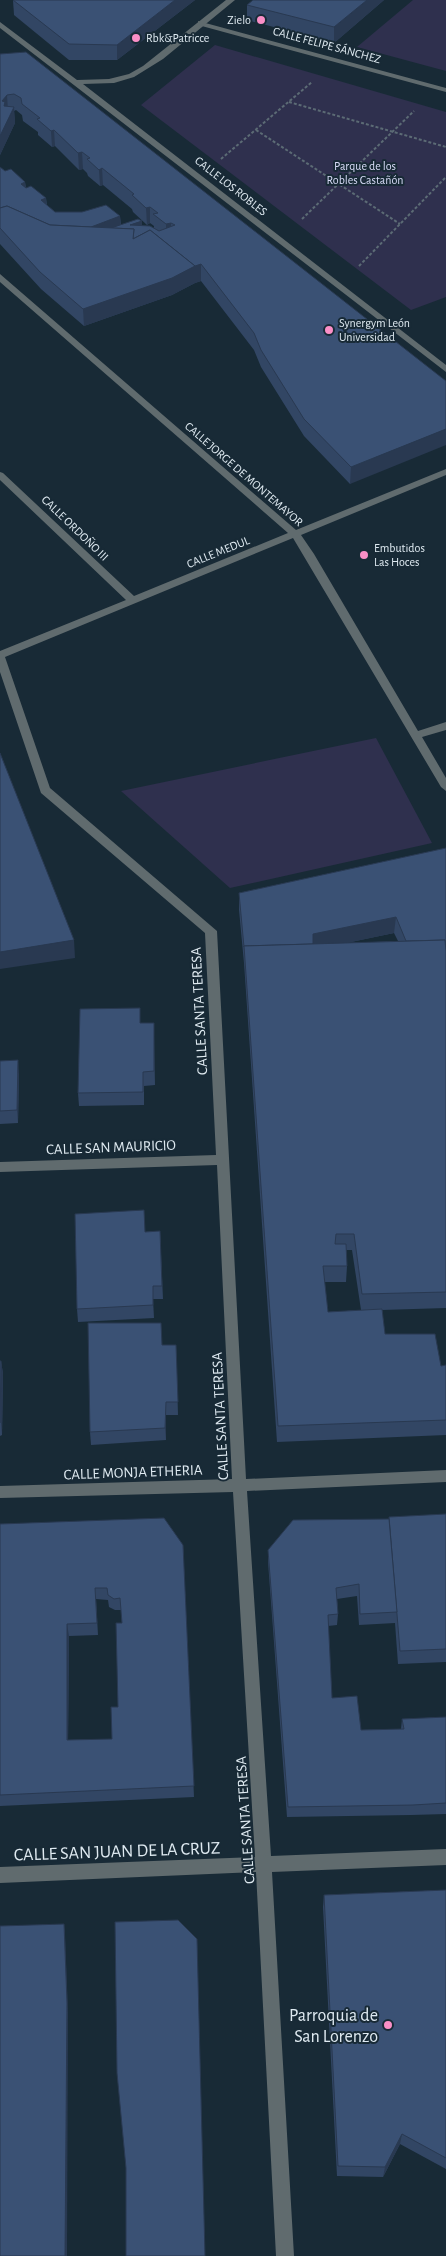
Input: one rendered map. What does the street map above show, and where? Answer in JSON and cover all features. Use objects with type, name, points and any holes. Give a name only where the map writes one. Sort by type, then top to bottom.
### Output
[{"type":"street","points":[[77,82],[118,80],[135,74],[162,56],[231,0]]},
{"type":"street","name":"CALLE FELIPE SÁNCHEZ","points":[[201,23],[444,89]]},
{"type":"street","name":"CALLE LOS ROBLES","points":[[0,24],[32,53],[77,82],[446,369]]},
{"type":"street","name":"CALLE JORGE DE MONTEMAYOR","points":[[0,277],[294,534],[309,554],[446,787]]},
{"type":"street","name":"CALLE MEDUL","points":[[0,656],[446,472]]},
{"type":"street","name":"CALLE ORDOÑO III","points":[[0,474],[132,600]]},
{"type":"street","name":"CALLE SANTA TERESA","points":[[0,656],[45,790],[211,931],[284,2256]]},
{"type":"street","points":[[416,735],[446,726]]},
{"type":"street","name":"CALLE SAN MAURICIO","points":[[0,1167],[223,1160]]},
{"type":"street","name":"CALLE MONJA ETHERIA","points":[[0,1492],[241,1485],[446,1476]]},
{"type":"street","name":"CALLE SAN JUAN DE LA CRUZ","points":[[0,1875],[446,1858]]},
{"type":"path","points":[[217,163],[320,75],[334,59]]},
{"type":"path","points":[[298,224],[421,105],[444,89]]},
{"type":"path","points":[[289,102],[446,146]]},
{"type":"path","points":[[256,130],[400,224]]},
{"type":"path","points":[[357,269],[446,177]]},
{"type":"green space","points":[[413,0],[446,0],[446,71],[357,47]]},
{"type":"green space","name":"Parque de los Robles Castañón","points":[[215,45],[446,112],[446,297],[411,310],[141,105]]},
{"type":"green space","points":[[376,738],[432,843],[230,888],[121,791]]},
{"type":"building","points":[[13,0],[175,0],[117,45],[69,44]]},
{"type":"building","points":[[253,0],[367,0],[334,27],[247,5]]},
{"type":"building","points":[[26,52],[446,381],[446,429],[351,467],[304,419],[261,350],[254,333],[201,264],[195,266],[150,230],[133,239],[134,229],[111,228],[138,219],[142,221],[130,225],[150,226],[159,231],[175,225],[171,223],[166,224],[153,214],[158,213],[150,207],[146,208],[132,195],[134,194],[102,168],[99,170],[87,159],[90,158],[82,152],[78,153],[54,130],[51,131],[37,119],[40,118],[22,104],[21,98],[14,94],[7,95],[2,101],[5,102],[4,106],[14,107],[0,136],[0,54]]},
{"type":"building","points":[[0,167],[5,171],[11,169],[25,182],[21,184],[26,188],[31,186],[46,198],[41,200],[55,212],[82,212],[106,205],[120,216],[91,227],[50,225],[7,206],[0,208]]},
{"type":"building","points":[[7,206],[50,225],[134,229],[133,239],[150,230],[195,266],[172,278],[83,309],[40,272],[0,228],[0,208]]},
{"type":"building","points":[[0,753],[74,940],[0,952]]},
{"type":"building","points":[[446,848],[446,951],[445,940],[406,941],[396,917],[313,934],[313,944],[244,947],[239,893]]},
{"type":"building","points":[[445,940],[446,1292],[362,1294],[354,1234],[336,1234],[335,1244],[346,1244],[347,1266],[323,1266],[328,1312],[382,1309],[385,1334],[435,1334],[441,1366],[446,1365],[446,1420],[278,1426],[244,946]]},
{"type":"building","points":[[140,1008],[140,1023],[154,1023],[154,1071],[143,1072],[143,1092],[78,1093],[80,1009]]},
{"type":"building","points":[[18,1060],[17,1110],[0,1111],[0,1061]]},
{"type":"building","points":[[144,1210],[145,1232],[160,1231],[162,1286],[153,1286],[153,1305],[77,1309],[75,1214]]},
{"type":"building","points":[[88,1323],[161,1323],[162,1345],[176,1345],[178,1402],[166,1402],[165,1428],[90,1432]]},
{"type":"building","points":[[0,1361],[1,1361],[0,1423]]},
{"type":"building","points":[[446,1514],[446,1649],[400,1651],[389,1517]]},
{"type":"building","points":[[164,1518],[183,1545],[194,1786],[0,1795],[0,1524]],"holes":[[[95,1588],[107,1588],[108,1595],[114,1599],[120,1598],[122,1623],[116,1623],[118,1707],[111,1707],[112,1739],[67,1740],[67,1624],[97,1623]]]},
{"type":"building","points":[[389,1519],[397,1612],[360,1614],[359,1584],[336,1588],[338,1614],[328,1615],[332,1698],[357,1696],[361,1730],[404,1729],[402,1719],[446,1717],[446,1803],[288,1807],[268,1550],[293,1520]]},
{"type":"building","name":"Parroquia de San Lorenzo","points":[[446,1890],[446,2158],[402,2134],[385,2167],[338,2166],[324,1895]]},
{"type":"building","points":[[178,1920],[197,1939],[205,2256],[126,2256],[126,2168],[117,2073],[115,1922]]},
{"type":"building","points":[[64,1924],[67,2003],[65,2256],[0,2256],[0,1926]]},
{"type":"place","name":"Zielo","points":[[261,20]]},
{"type":"place","name":"Rbk&Patricce","points":[[136,38]]},
{"type":"place","name":"Synergym León Universidad","points":[[329,330]]},
{"type":"place","name":"Embutidos Las Hoces","points":[[364,555]]},
{"type":"place","name":"Parroquia de San Lorenzo","points":[[388,2025]]}]
